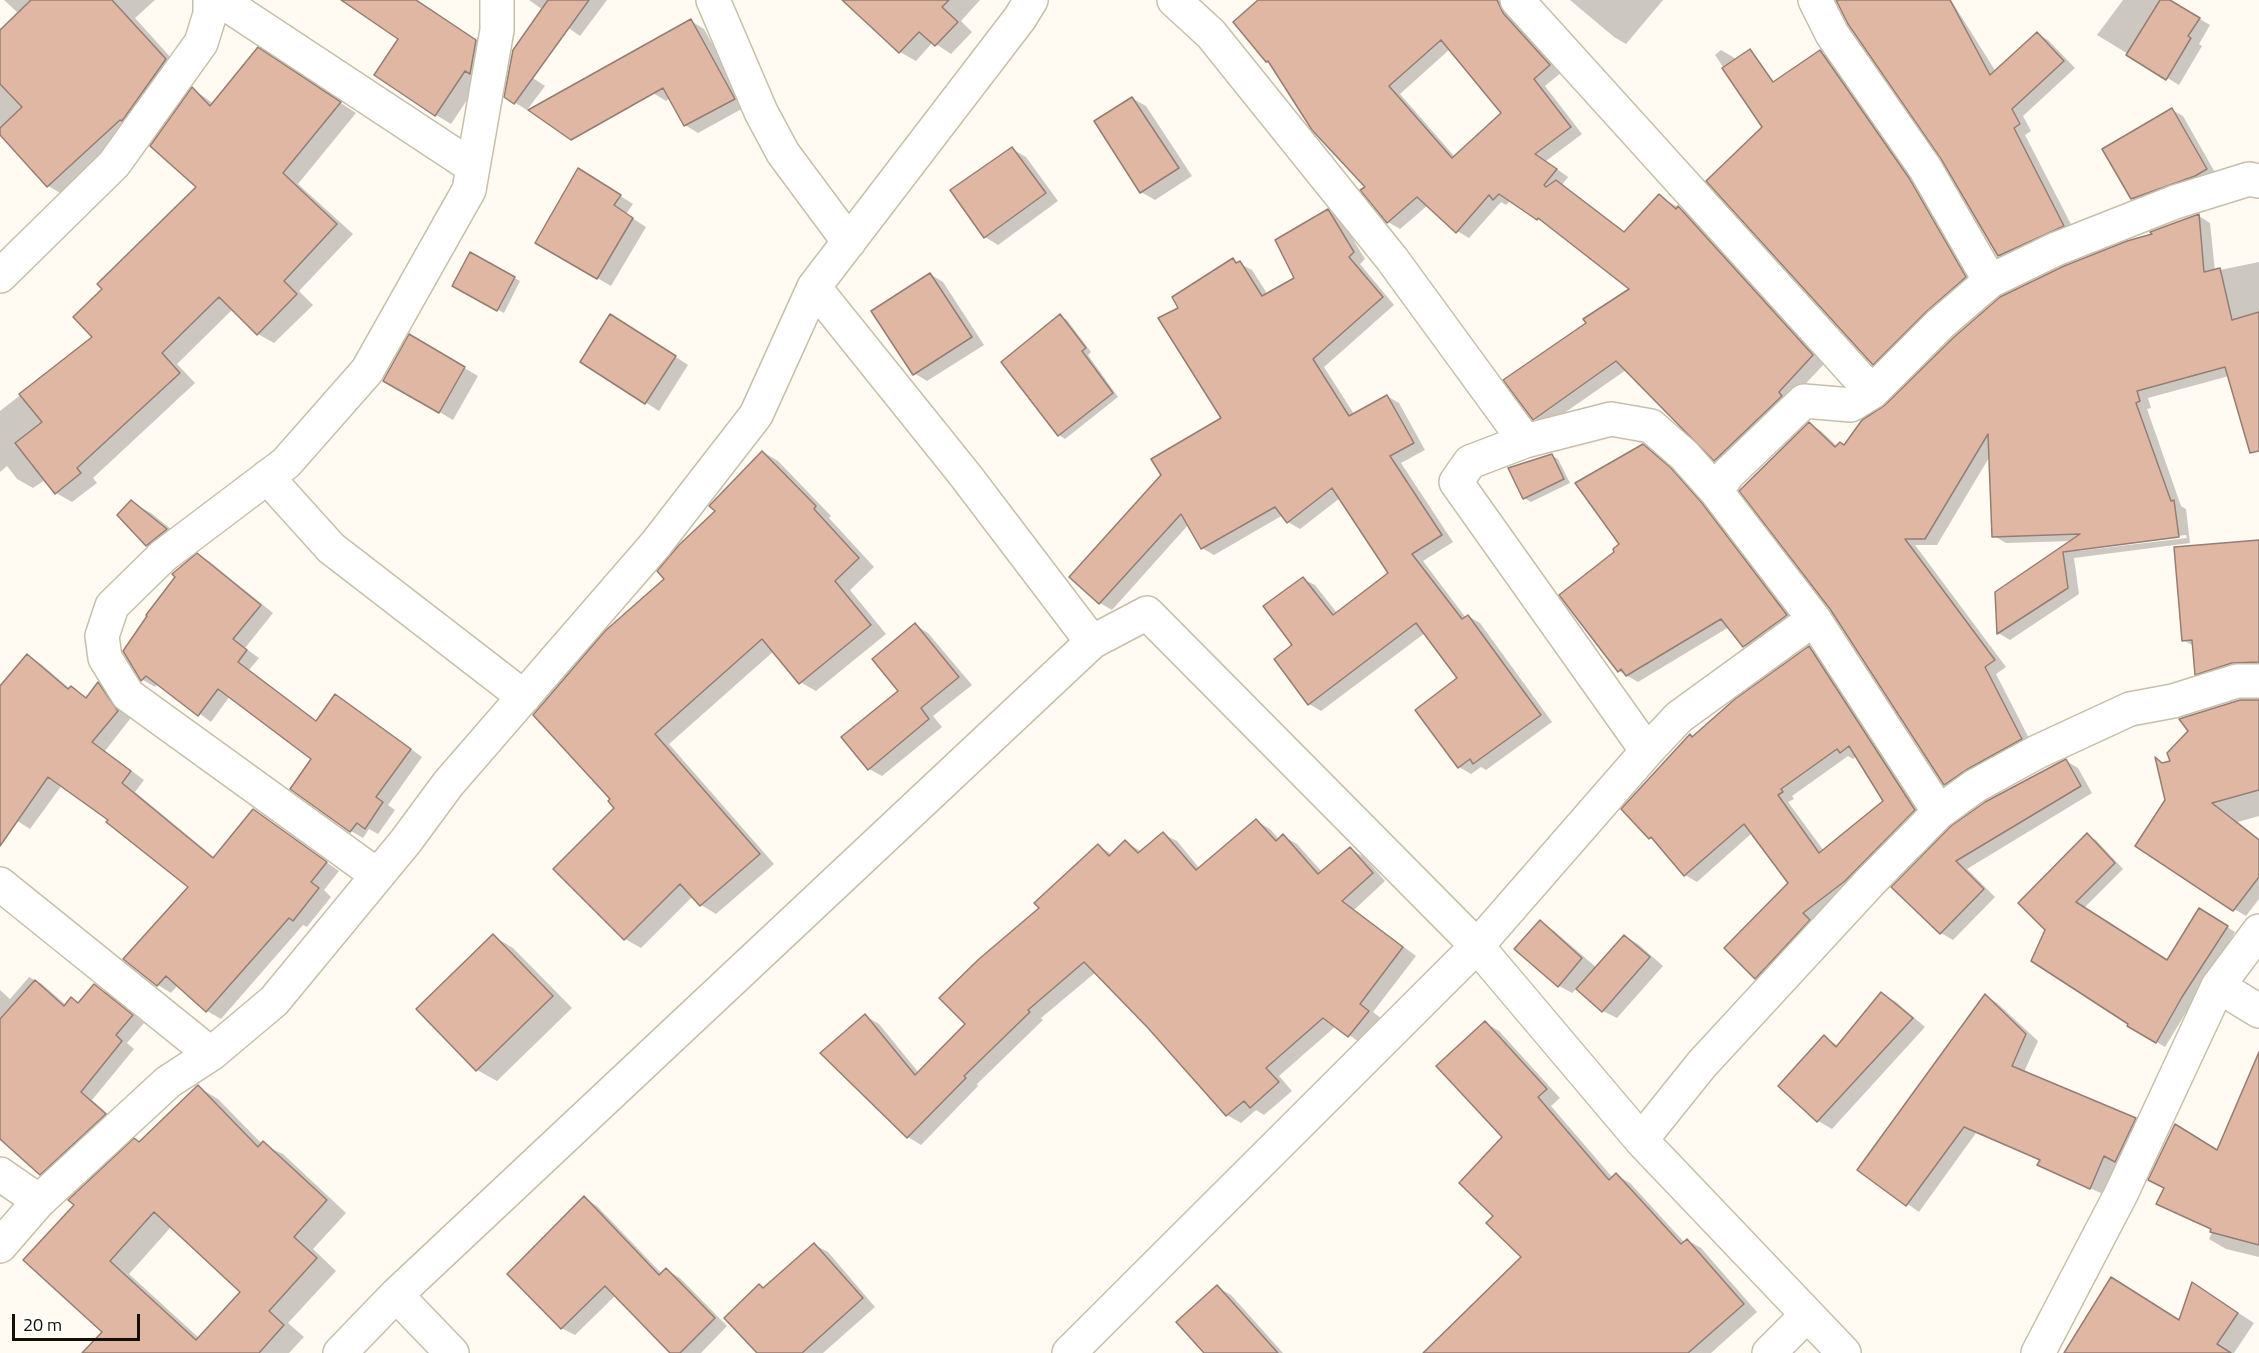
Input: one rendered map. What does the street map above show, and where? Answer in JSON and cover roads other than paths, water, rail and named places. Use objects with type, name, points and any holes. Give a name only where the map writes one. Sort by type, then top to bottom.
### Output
[{"type":"street","points":[[0,276],[114,164],[201,43],[210,14],[210,0]]},
{"type":"street","points":[[220,0],[473,167]]},
{"type":"street","points":[[377,875],[128,695],[105,658],[102,636],[112,606],[163,556],[286,463],[367,371],[469,190],[497,30],[497,0]]},
{"type":"street","points":[[713,0],[761,112],[783,153],[849,242]]},
{"type":"street","points":[[0,1246],[39,1201],[168,1082],[210,1054],[274,1001],[406,841],[448,784],[656,544],[756,416],[814,287],[1020,18],[1031,0]]},
{"type":"street","points":[[1174,0],[1211,34],[1392,259],[1525,441]]},
{"type":"street","points":[[1517,0],[1872,392]]},
{"type":"street","points":[[1815,0],[1832,34],[1925,168],[1990,281]]},
{"type":"street","points":[[1716,490],[1728,474],[1804,401],[1851,405],[1872,392],[1940,324],[1990,281],[2056,249],[2175,202],[2249,179],[2259,181]]},
{"type":"street","points":[[814,287],[965,475],[1092,642]]},
{"type":"street","points":[[1647,751],[1456,482],[1470,462],[1525,441],[1611,419],[1651,426],[1684,455],[1716,490],[1814,619],[1939,812]]},
{"type":"street","points":[[267,477],[331,548],[524,697]]},
{"type":"street","points":[[340,1353],[396,1295],[1092,642],[1147,613],[1477,946],[1641,1140],[1844,1353]]},
{"type":"street","points":[[1069,1353],[1477,946],[1679,717],[1814,619]]},
{"type":"street","points":[[1641,1140],[1702,1064],[1870,882],[1939,812],[1976,786],[2037,752],[2130,709],[2173,701],[2237,681],[2259,681]]},
{"type":"street","points":[[0,884],[210,1054]]},
{"type":"street","points":[[2038,1353],[2121,1194],[2218,986],[2259,931]]},
{"type":"street","points":[[2218,986],[2259,1011]]},
{"type":"street","points":[[0,1174],[39,1201]]},
{"type":"street","points":[[396,1295],[452,1353]]},
{"type":"street","points":[[1769,1353],[1807,1315]]}]
